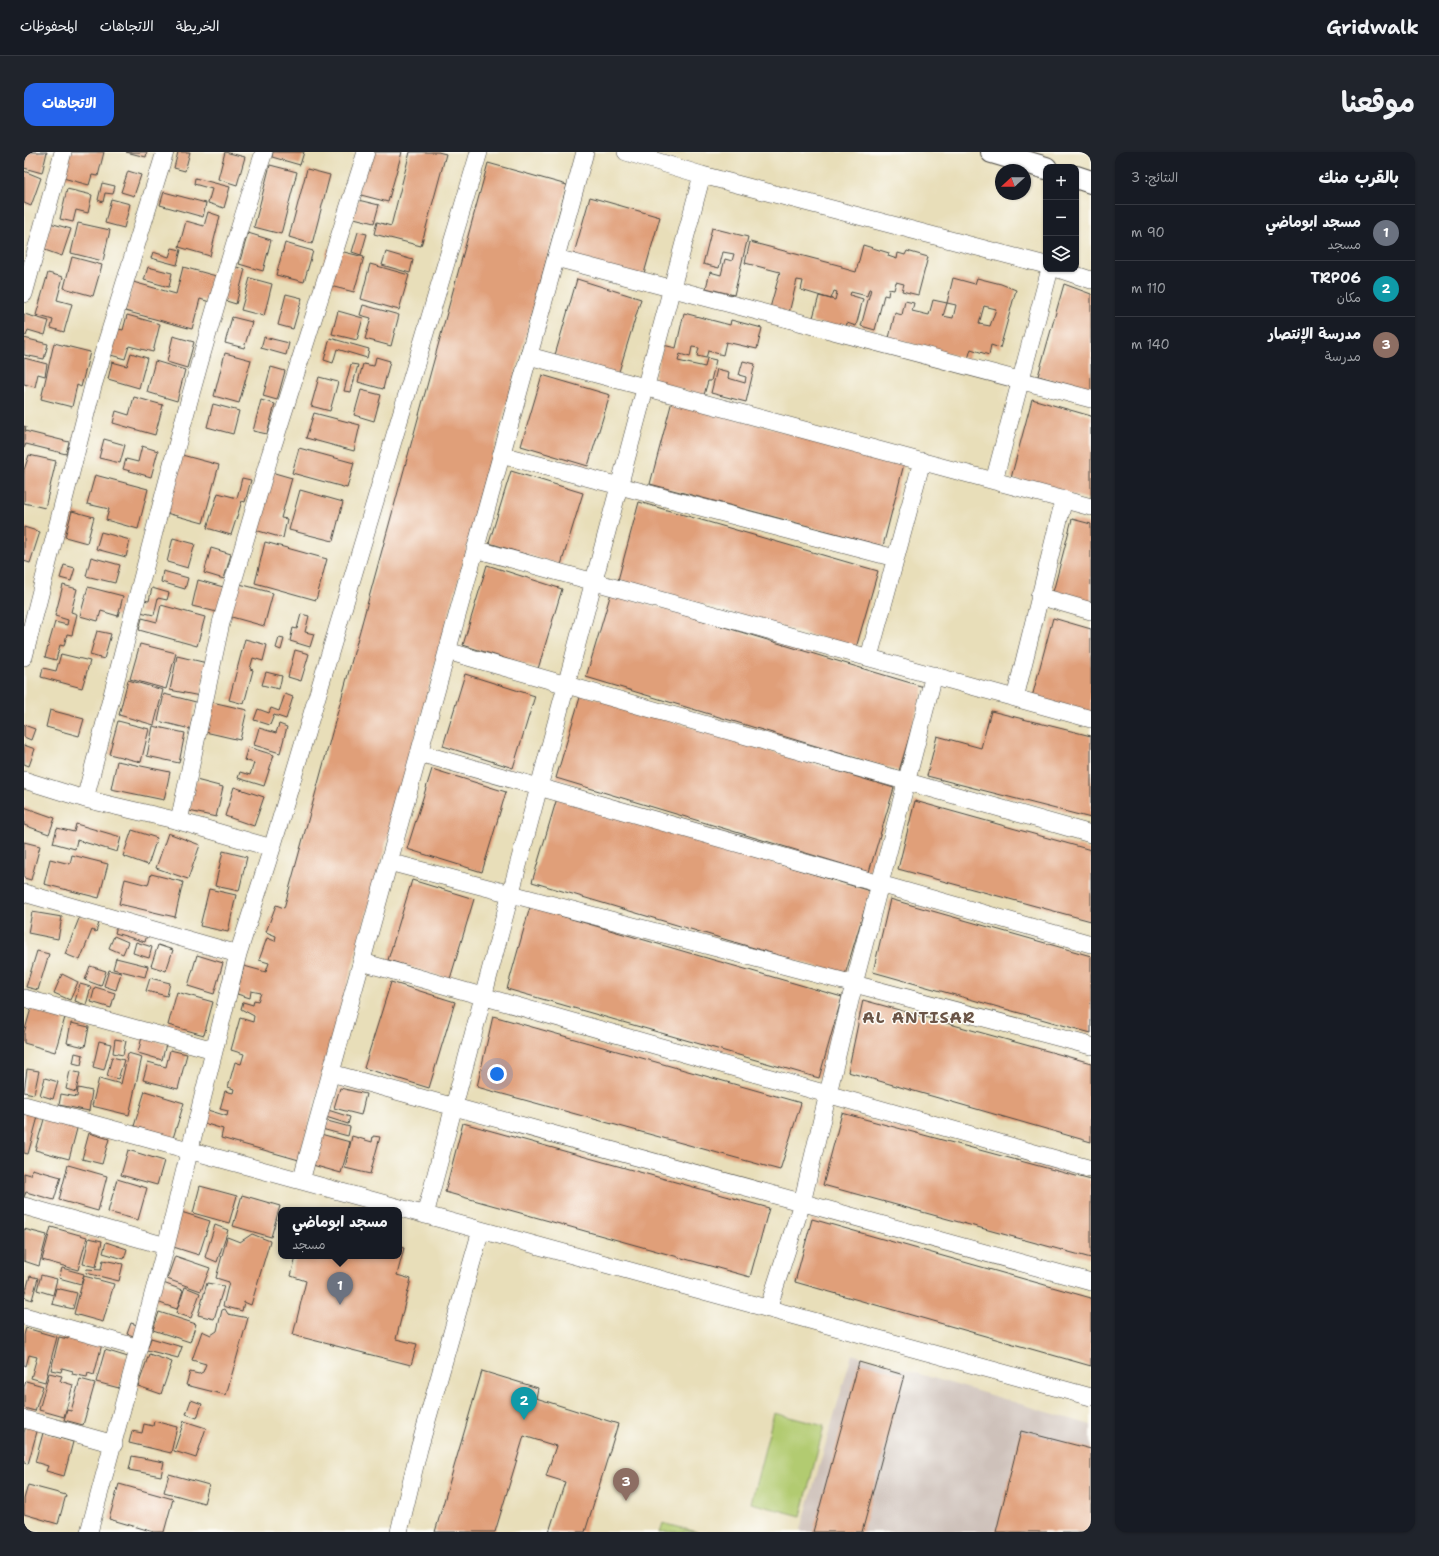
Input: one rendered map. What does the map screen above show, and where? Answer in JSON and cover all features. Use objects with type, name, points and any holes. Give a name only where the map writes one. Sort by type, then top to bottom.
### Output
[{"type":"highway","points":[[992,152],[1043,167]]},
{"type":"highway","points":[[1079,178],[1091,182]]},
{"type":"street","points":[[24,294],[63,152]]},
{"type":"street","points":[[24,657],[93,386],[165,152]]},
{"type":"street","points":[[86,799],[183,422],[237,233],[264,152]]},
{"type":"street","points":[[178,821],[220,623],[270,455],[366,152]]},
{"type":"street","points":[[89,1532],[114,1444],[166,1246],[238,954],[272,848],[479,152]]},
{"type":"street","points":[[301,1181],[585,152]]},
{"type":"street","points":[[626,152],[702,175],[1043,264]]},
{"type":"street","points":[[425,1215],[702,175]]},
{"type":"street","points":[[556,258],[1091,399]]},
{"type":"street","points":[[994,481],[1049,272]]},
{"type":"street","points":[[1067,272],[1091,280]]},
{"type":"street","points":[[528,356],[1091,507]]},
{"type":"street","points":[[501,455],[895,558]]},
{"type":"street","points":[[869,657],[922,462]]},
{"type":"street","points":[[1015,698],[1064,499]]},
{"type":"street","points":[[475,549],[1091,719]]},
{"type":"street","points":[[1039,596],[1091,611]]},
{"type":"street","points":[[447,651],[1091,834]]},
{"type":"street","points":[[768,1309],[802,1203],[829,1095],[854,984],[905,782],[934,675]]},
{"type":"street","points":[[419,753],[1091,944]]},
{"type":"street","points":[[24,780],[86,799],[178,821],[272,848]]},
{"type":"street","points":[[389,862],[1091,1046]]},
{"type":"street","points":[[24,893],[238,954]]},
{"type":"street","points":[[362,962],[1091,1169]]},
{"type":"street","points":[[24,998],[214,1050]]},
{"type":"street","points":[[331,1073],[1091,1282]]},
{"type":"street","points":[[24,1105],[396,1207]]},
{"type":"street","points":[[24,1206],[166,1246]]},
{"type":"street","points":[[402,1209],[1091,1397]]},
{"type":"street","points":[[399,1532],[419,1449],[481,1230]]},
{"type":"street","points":[[24,1316],[139,1348]]},
{"type":"street","points":[[24,1419],[114,1444]]},
{"type":"shaded area","points":[[852,1354],[1091,1425],[1091,1532],[800,1532]]},
{"type":"green space","points":[[774,1413],[824,1426],[801,1516],[751,1503]]},
{"type":"green space","points":[[663,1523],[697,1532],[660,1532]]},
{"type":"building","points":[[26,152],[47,152],[42,173],[24,168]]},
{"type":"building","points":[[70,152],[104,152],[98,176],[92,175],[89,185],[63,178]]},
{"type":"building","points":[[126,152],[147,152],[146,157]]},
{"type":"building","points":[[178,152],[190,152],[185,171],[174,168]]},
{"type":"building","points":[[225,152],[245,157],[237,185],[218,179]]},
{"type":"building","points":[[273,152],[304,152],[300,165],[272,157]]},
{"type":"building","points":[[368,152],[402,152],[388,202],[357,194]]},
{"type":"building","points":[[410,152],[438,152],[446,154],[421,246],[374,234],[377,222],[391,226]]},
{"type":"building","points":[[488,163],[567,185],[299,1160],[221,1138],[223,1129],[197,1121],[201,1108],[227,1116],[228,1111],[220,1109],[225,1091],[233,1093],[234,1089],[228,1087],[235,1062],[241,1064],[244,1054],[231,1050],[240,1018],[253,1022],[254,1016],[241,1009],[243,1002],[253,1005],[254,1000],[258,1001],[261,993],[251,991],[250,998],[237,994],[244,966],[266,972],[269,963],[259,960],[267,938],[275,941],[276,936],[266,932],[276,905],[284,908]]},
{"type":"building","points":[[270,165],[297,172],[281,234],[254,227]]},
{"type":"building","points":[[307,169],[330,175],[312,244],[289,237]]},
{"type":"building","points":[[24,171],[41,178],[31,206],[24,203]]},
{"type":"building","points":[[128,171],[141,175],[134,196],[121,192]]},
{"type":"building","points":[[195,178],[230,187],[224,208],[208,203],[212,189],[194,184]]},
{"type":"building","points":[[102,183],[115,186],[113,194],[105,193],[103,202],[98,200]]},
{"type":"building","points":[[67,189],[92,195],[88,213],[76,210],[73,222],[60,219]]},
{"type":"building","points":[[164,192],[206,203],[203,217],[160,205]]},
{"type":"building","points":[[590,197],[660,217],[643,277],[573,257]]},
{"type":"building","points":[[111,199],[130,204],[124,228],[105,223]]},
{"type":"building","points":[[358,200],[379,205],[374,223],[354,218]]},
{"type":"building","points":[[208,212],[220,216],[210,256],[179,247],[186,221],[204,226]]},
{"type":"building","points":[[50,223],[71,229],[62,256],[42,249]]},
{"type":"building","points":[[78,223],[110,230],[103,261],[71,253]]},
{"type":"building","points":[[712,228],[748,237],[734,295],[706,288],[710,272],[721,275],[725,259],[732,261],[734,254],[723,252],[719,268],[703,264]]},
{"type":"building","points":[[358,232],[367,234],[361,255],[352,252]]},
{"type":"building","points":[[248,233],[271,240],[263,271],[239,264]]},
{"type":"building","points":[[750,242],[842,266],[842,268],[856,272],[863,245],[889,253],[888,256],[897,259],[898,253],[905,255],[907,251],[928,257],[918,295],[902,291],[904,284],[896,282],[894,290],[889,289],[888,296],[884,295],[875,330],[861,326],[871,289],[869,289],[867,296],[851,292],[850,295],[863,299],[856,326],[847,323],[845,330],[812,321],[819,296],[831,299],[801,290],[803,281],[797,280],[789,313],[770,308],[780,272],[745,263]],"holes":[[[834,291],[837,292],[835,300],[831,299]]]},
{"type":"building","points":[[285,243],[313,251],[304,282],[276,275]]},
{"type":"building","points":[[172,248],[181,250],[177,265],[151,258],[153,252],[169,257]]},
{"type":"building","points":[[328,248],[364,257],[354,292],[318,283]]},
{"type":"building","points":[[386,252],[413,260],[410,273],[382,265]]},
{"type":"building","points":[[72,257],[102,265],[93,296],[64,288]]},
{"type":"building","points":[[370,264],[409,275],[399,310],[361,299]]},
{"type":"building","points":[[232,266],[245,269],[236,304],[223,300]]},
{"type":"building","points":[[148,267],[172,273],[169,287],[144,280]]},
{"type":"building","points":[[183,267],[220,277],[213,303],[200,299],[192,329],[125,311],[133,282],[176,294]]},
{"type":"building","points":[[48,273],[63,277],[57,300],[72,304],[64,332],[51,328],[53,320],[36,315]]},
{"type":"building","points":[[250,278],[272,284],[264,316],[241,310]]},
{"type":"building","points":[[953,278],[975,284],[977,278],[1001,284],[1016,290],[1000,348],[991,345],[989,355],[971,349],[968,359],[889,338],[895,313],[902,315],[905,301],[914,303],[912,311],[929,315],[933,300],[947,303]],"holes":[[[947,303],[956,305],[953,318],[943,316]],[[984,306],[996,309],[990,326],[979,324]]]},
{"type":"building","points":[[577,279],[641,299],[618,375],[555,355]]},
{"type":"building","points":[[1064,284],[1091,294],[1091,391],[1038,376]]},
{"type":"building","points":[[286,294],[302,298],[293,329],[278,325]]},
{"type":"building","points":[[363,305],[399,315],[391,346],[365,339],[371,318],[360,315]]},
{"type":"building","points":[[338,311],[363,318],[357,340],[332,334]]},
{"type":"building","points":[[684,313],[730,325],[731,320],[762,328],[757,349],[726,342],[723,355],[708,351],[706,358],[697,356],[699,348],[692,347],[690,357],[680,354],[678,361],[705,367],[707,358],[716,360],[711,381],[708,381],[704,395],[653,382],[663,345],[676,348]]},
{"type":"building","points":[[24,314],[49,321],[45,335],[28,330],[26,336],[24,335]]},
{"type":"building","points":[[127,315],[160,324],[153,352],[129,346],[125,359],[107,354],[114,328],[123,330]]},
{"type":"building","points":[[232,317],[252,322],[244,348],[225,343]]},
{"type":"building","points":[[173,336],[194,342],[187,368],[167,362]]},
{"type":"building","points":[[264,337],[289,343],[286,355],[261,348]]},
{"type":"building","points":[[24,338],[48,344],[44,359],[24,355]]},
{"type":"building","points":[[330,338],[369,349],[367,358],[337,349],[333,363],[324,360]]},
{"type":"building","points":[[54,343],[90,352],[81,387],[77,385],[72,407],[41,399]]},
{"type":"building","points":[[131,353],[147,358],[139,388],[108,379],[112,362],[127,366]]},
{"type":"building","points":[[225,353],[251,360],[239,403],[214,396]]},
{"type":"building","points":[[376,357],[390,361],[383,389],[358,382],[363,364],[374,366]]},
{"type":"building","points":[[24,358],[47,364],[45,376],[38,374],[35,387],[24,384]]},
{"type":"building","points":[[155,361],[185,370],[177,401],[147,392]]},
{"type":"building","points":[[743,361],[755,364],[746,402],[711,393],[717,369],[729,372],[728,378],[745,383],[746,377],[739,375]]},
{"type":"building","points":[[351,364],[358,365],[351,392],[344,391]]},
{"type":"building","points":[[271,367],[285,371],[277,400],[263,396]]},
{"type":"building","points":[[542,375],[610,395],[588,466],[521,446]]},
{"type":"building","points":[[319,377],[338,382],[330,411],[311,406]]},
{"type":"building","points":[[361,390],[381,395],[374,421],[354,415]]},
{"type":"building","points":[[134,397],[163,405],[155,435],[113,423],[116,411],[129,415]]},
{"type":"building","points":[[1032,399],[1091,416],[1091,500],[1011,478]]},
{"type":"building","points":[[261,400],[275,404],[267,434],[253,431]]},
{"type":"building","points":[[672,401],[904,464],[883,546],[650,484]]},
{"type":"building","points":[[213,404],[239,411],[233,434],[207,427]]},
{"type":"building","points":[[314,413],[360,425],[354,451],[306,438]]},
{"type":"building","points":[[24,426],[26,427],[25,431],[69,442],[66,454],[26,444],[24,448]]},
{"type":"building","points":[[104,439],[125,445],[120,463],[99,458]]},
{"type":"building","points":[[142,446],[158,451],[151,477],[123,469],[126,459],[138,462]]},
{"type":"building","points":[[299,448],[354,463],[347,488],[292,473]]},
{"type":"building","points":[[29,455],[56,461],[45,508],[24,503],[24,470]]},
{"type":"building","points":[[182,455],[219,465],[203,523],[166,513]]},
{"type":"building","points":[[511,471],[583,493],[561,565],[489,543]]},
{"type":"building","points":[[271,472],[292,478],[281,518],[287,519],[283,538],[255,530]]},
{"type":"building","points":[[95,475],[148,489],[138,529],[106,520],[109,509],[87,504]]},
{"type":"building","points":[[242,478],[251,480],[245,502],[242,501],[231,535],[207,528],[218,493],[237,498]]},
{"type":"building","points":[[300,490],[343,502],[333,541],[289,530]]},
{"type":"building","points":[[639,502],[878,571],[856,648],[618,580]]},
{"type":"building","points":[[72,511],[94,517],[87,543],[65,537]]},
{"type":"building","points":[[1072,519],[1091,524],[1091,606],[1052,596]]},
{"type":"building","points":[[24,527],[40,532],[30,563],[24,561]]},
{"type":"building","points":[[101,532],[130,540],[126,557],[96,549]]},
{"type":"building","points":[[173,538],[195,544],[188,568],[167,562]]},
{"type":"building","points":[[265,542],[327,559],[316,600],[255,583]]},
{"type":"building","points":[[211,548],[231,554],[224,579],[204,573]]},
{"type":"building","points":[[91,557],[120,565],[115,583],[86,576]]},
{"type":"building","points":[[64,565],[75,568],[71,581],[60,578]]},
{"type":"building","points":[[487,565],[562,589],[538,669],[463,645]]},
{"type":"building","points":[[163,571],[188,578],[185,589],[161,582]]},
{"type":"building","points":[[198,580],[227,588],[221,613],[192,606]]},
{"type":"building","points":[[236,583],[273,593],[264,626],[228,616]]},
{"type":"building","points":[[63,585],[77,589],[71,612],[77,614],[72,635],[67,634],[64,646],[60,645],[56,660],[45,657],[55,622],[67,625],[68,620],[55,616]]},
{"type":"building","points":[[88,587],[123,596],[118,616],[101,611],[98,621],[80,616]]},
{"type":"building","points":[[152,588],[169,593],[167,600],[158,598],[154,615],[140,612],[143,600],[149,601]]},
{"type":"building","points":[[611,593],[924,687],[899,771],[586,677]]},
{"type":"building","points":[[161,605],[205,617],[197,646],[139,630],[142,618],[157,622]]},
{"type":"building","points":[[301,614],[309,616],[305,632],[314,634],[310,647],[290,641],[293,628],[297,629]]},
{"type":"building","points":[[1053,618],[1091,629],[1091,714],[1032,697]]},
{"type":"building","points":[[97,631],[111,634],[104,659],[90,655]]},
{"type":"building","points":[[279,638],[284,639],[281,650],[276,648]]},
{"type":"building","points":[[245,639],[267,645],[263,661],[253,658],[250,669],[253,670],[244,704],[229,700]]},
{"type":"building","points":[[140,644],[176,653],[166,689],[130,679]]},
{"type":"building","points":[[295,650],[309,654],[301,681],[288,677]]},
{"type":"building","points":[[61,654],[90,661],[82,688],[41,677],[43,668],[56,671]]},
{"type":"building","points":[[177,656],[207,663],[200,696],[170,690]]},
{"type":"building","points":[[266,672],[282,676],[279,689],[262,685]]},
{"type":"building","points":[[465,674],[535,696],[513,768],[443,746]]},
{"type":"building","points":[[128,680],[163,690],[154,725],[119,715]]},
{"type":"building","points":[[164,694],[196,702],[190,729],[158,721]]},
{"type":"building","points":[[285,694],[293,697],[286,719],[274,715],[270,725],[254,720],[258,709],[269,713],[271,708],[279,711]]},
{"type":"building","points":[[581,694],[894,788],[869,872],[556,778]]},
{"type":"building","points":[[212,702],[247,710],[240,740],[205,732]]},
{"type":"building","points":[[50,710],[84,719],[79,736],[46,727]]},
{"type":"building","points":[[991,711],[1091,736],[1091,818],[927,776],[937,736],[981,748]]},
{"type":"building","points":[[118,721],[149,729],[141,762],[109,754]]},
{"type":"building","points":[[279,724],[287,727],[280,753],[254,745],[259,728],[276,733]]},
{"type":"building","points":[[24,725],[35,729],[31,740],[24,737]]},
{"type":"building","points":[[153,726],[185,733],[179,763],[147,756]]},
{"type":"building","points":[[24,745],[35,749],[29,766],[24,764]]},
{"type":"building","points":[[248,747],[274,755],[264,786],[238,778],[240,772],[250,775],[254,763],[244,760]]},
{"type":"building","points":[[117,761],[170,772],[164,800],[111,789]]},
{"type":"building","points":[[432,769],[506,792],[482,872],[407,849]]},
{"type":"building","points":[[196,780],[223,787],[216,817],[189,811]]},
{"type":"building","points":[[234,787],[264,797],[254,826],[225,816]]},
{"type":"building","points":[[557,798],[870,891],[845,975],[532,882]]},
{"type":"building","points":[[915,801],[1091,850],[1091,921],[898,869]]},
{"type":"building","points":[[24,807],[55,818],[49,834],[24,825]]},
{"type":"building","points":[[76,824],[121,837],[117,852],[77,840],[75,849],[53,843],[57,828],[74,832]]},
{"type":"building","points":[[132,830],[157,838],[148,865],[123,856]]},
{"type":"building","points":[[168,833],[200,845],[188,879],[156,868]]},
{"type":"building","points":[[24,842],[40,846],[31,880],[24,878]]},
{"type":"building","points":[[223,851],[247,857],[239,891],[215,886]]},
{"type":"building","points":[[72,855],[108,864],[99,898],[44,884],[50,859],[70,864]]},
{"type":"building","points":[[151,874],[183,882],[175,917],[119,904],[125,879],[148,885]]},
{"type":"building","points":[[412,880],[474,899],[450,979],[388,960]]},
{"type":"building","points":[[209,889],[236,895],[228,932],[200,926]]},
{"type":"building","points":[[890,899],[1091,956],[1091,1033],[873,972]]},
{"type":"building","points":[[530,907],[842,997],[819,1078],[507,989]]},
{"type":"building","points":[[32,912],[62,917],[58,939],[28,933]]},
{"type":"building","points":[[80,916],[99,923],[96,932],[92,930],[80,960],[65,954]]},
{"type":"building","points":[[118,922],[148,931],[145,942],[115,933]]},
{"type":"building","points":[[114,936],[128,942],[123,954],[109,948]]},
{"type":"building","points":[[136,942],[152,947],[149,958],[133,953]]},
{"type":"building","points":[[158,945],[173,950],[166,971],[151,966]]},
{"type":"building","points":[[37,951],[49,954],[38,990],[26,987]]},
{"type":"building","points":[[197,955],[223,963],[214,994],[188,986]]},
{"type":"building","points":[[116,958],[148,966],[145,977],[113,969]]},
{"type":"building","points":[[90,966],[106,971],[101,986],[85,980]]},
{"type":"building","points":[[109,970],[121,973],[116,990],[104,986]]},
{"type":"building","points":[[62,974],[78,982],[70,1000],[54,993]]},
{"type":"building","points":[[150,978],[170,983],[167,996],[146,991]]},
{"type":"building","points":[[391,982],[455,1002],[429,1088],[364,1068]]},
{"type":"building","points":[[80,984],[91,987],[86,1005],[75,1001]]},
{"type":"building","points":[[95,987],[115,993],[111,1008],[91,1002]]},
{"type":"building","points":[[177,992],[213,1002],[204,1035],[168,1025]]},
{"type":"building","points":[[863,1000],[1091,1063],[1091,1142],[848,1072]]},
{"type":"building","points":[[32,1005],[66,1014],[55,1052],[24,1043],[24,1033]]},
{"type":"building","points":[[493,1016],[801,1103],[780,1170],[477,1087]]},
{"type":"building","points":[[71,1023],[89,1027],[85,1047],[67,1043]]},
{"type":"building","points":[[142,1037],[166,1044],[162,1060],[138,1053]]},
{"type":"building","points":[[115,1039],[126,1041],[123,1055],[113,1053]]},
{"type":"building","points":[[99,1041],[111,1044],[104,1070],[93,1067]]},
{"type":"building","points":[[170,1050],[187,1054],[178,1089],[143,1080],[148,1062],[166,1067]]},
{"type":"building","points":[[75,1053],[83,1055],[81,1065],[73,1063]]},
{"type":"building","points":[[128,1053],[142,1057],[129,1115],[92,1106],[99,1078],[121,1084]]},
{"type":"building","points":[[112,1057],[124,1060],[118,1079],[107,1076]]},
{"type":"building","points":[[27,1069],[39,1071],[34,1094],[24,1092]]},
{"type":"building","points":[[70,1071],[80,1073],[76,1092],[66,1089]]},
{"type":"building","points":[[45,1078],[58,1082],[53,1099],[40,1095]]},
{"type":"building","points":[[78,1088],[92,1091],[89,1111],[59,1105],[61,1094],[77,1097]]},
{"type":"building","points":[[340,1088],[366,1094],[361,1115],[334,1108]]},
{"type":"building","points":[[145,1091],[184,1103],[173,1138],[134,1126]]},
{"type":"building","points":[[24,1109],[39,1113],[28,1154],[24,1153]]},
{"type":"building","points":[[328,1110],[350,1117],[348,1124],[326,1117]]},
{"type":"building","points":[[842,1113],[1091,1180],[1091,1258],[823,1185]]},
{"type":"building","points":[[45,1116],[78,1125],[69,1159],[35,1150]]},
{"type":"building","points":[[320,1119],[350,1127],[348,1136],[318,1128]]},
{"type":"building","points":[[463,1123],[769,1208],[750,1277],[445,1192]]},
{"type":"building","points":[[89,1133],[109,1139],[102,1164],[82,1159]]},
{"type":"building","points":[[317,1133],[350,1142],[341,1173],[309,1164]]},
{"type":"building","points":[[352,1136],[372,1142],[373,1136],[380,1137],[370,1174],[345,1168]]},
{"type":"building","points":[[128,1150],[164,1161],[157,1185],[121,1175]]},
{"type":"building","points":[[68,1165],[107,1176],[98,1211],[59,1200]]},
{"type":"building","points":[[32,1169],[61,1177],[54,1200],[26,1192],[24,1197],[24,1173],[31,1175]]},
{"type":"building","points":[[117,1179],[147,1188],[138,1220],[108,1212]]},
{"type":"building","points":[[200,1186],[237,1196],[229,1223],[193,1213]]},
{"type":"building","points":[[242,1195],[280,1206],[278,1207],[278,1213],[271,1237],[233,1226]]},
{"type":"building","points":[[178,1211],[210,1221],[199,1255],[167,1245]]},
{"type":"building","points":[[812,1219],[1091,1298],[1091,1366],[795,1282]]},
{"type":"building","points":[[215,1225],[228,1230],[217,1262],[205,1257]]},
{"type":"building","points":[[51,1227],[87,1237],[78,1270],[42,1260]]},
{"type":"building","points":[[24,1229],[47,1235],[39,1266],[24,1261]]},
{"type":"building","points":[[252,1234],[270,1241],[251,1305],[244,1302],[242,1311],[223,1306],[229,1282],[216,1278],[227,1237],[240,1242]]},
{"type":"building","points":[[89,1238],[102,1241],[96,1267],[83,1264]]},
{"type":"building","points":[[106,1242],[127,1249],[124,1259],[103,1253]]},
{"type":"building","points":[[175,1256],[210,1268],[201,1291],[167,1279]]},
{"type":"building","points":[[295,1259],[401,1259],[397,1275],[411,1279],[396,1339],[417,1344],[411,1365],[293,1335],[306,1281],[291,1276]]},
{"type":"building","points":[[103,1260],[123,1264],[119,1281],[86,1273],[87,1269],[101,1270]]},
{"type":"building","points":[[62,1268],[84,1274],[81,1284],[59,1278]]},
{"type":"building","points":[[41,1275],[57,1279],[53,1295],[37,1290]]},
{"type":"building","points":[[30,1276],[38,1278],[32,1300],[24,1297]]},
{"type":"building","points":[[84,1276],[114,1284],[103,1322],[74,1314]]},
{"type":"building","points":[[160,1282],[183,1290],[177,1309],[154,1301]]},
{"type":"building","points":[[207,1283],[224,1286],[214,1319],[198,1315]]},
{"type":"building","points":[[185,1287],[200,1293],[191,1318],[176,1313]]},
{"type":"building","points":[[56,1288],[77,1293],[73,1309],[52,1304]]},
{"type":"building","points":[[225,1309],[228,1314],[248,1318],[226,1395],[186,1385],[190,1372],[199,1374],[203,1372],[206,1364],[192,1360],[202,1331],[211,1335],[217,1331],[222,1310]]},
{"type":"building","points":[[159,1312],[196,1324],[190,1342],[153,1330]]},
{"type":"building","points":[[131,1323],[144,1327],[141,1338],[127,1334]]},
{"type":"building","points":[[26,1328],[57,1337],[45,1382],[31,1378],[37,1357],[29,1355],[26,1366],[24,1365],[24,1335]]},
{"type":"building","points":[[69,1336],[102,1344],[94,1375],[88,1373],[87,1377],[72,1374],[73,1371],[62,1368],[61,1372],[51,1370],[59,1337],[68,1339]]},
{"type":"building","points":[[151,1338],[182,1347],[178,1358],[147,1350]]},
{"type":"building","points":[[105,1350],[128,1357],[119,1388],[96,1382]]},
{"type":"building","points":[[149,1354],[172,1362],[161,1394],[138,1386]]},
{"type":"building","points":[[859,1362],[904,1375],[862,1532],[813,1532]]},
{"type":"building","points":[[482,1371],[538,1388],[536,1398],[618,1424],[585,1532],[549,1532],[565,1482],[546,1476],[556,1446],[524,1436],[495,1532],[435,1532]]},
{"type":"building","points":[[49,1373],[62,1376],[60,1381],[73,1385],[64,1417],[39,1410]]},
{"type":"building","points":[[80,1379],[95,1383],[83,1425],[64,1420],[67,1410],[71,1411]]},
{"type":"building","points":[[26,1381],[43,1386],[35,1411],[24,1408],[24,1387]]},
{"type":"building","points":[[191,1400],[202,1404],[197,1418],[186,1414]]},
{"type":"building","points":[[154,1421],[177,1427],[171,1453],[129,1443],[132,1431],[142,1433],[144,1424],[153,1426]]},
{"type":"building","points":[[184,1421],[206,1428],[196,1458],[174,1451]]},
{"type":"building","points":[[26,1424],[38,1428],[28,1464],[24,1463],[24,1433]]},
{"type":"building","points":[[1021,1431],[1091,1449],[1091,1532],[996,1532]]},
{"type":"building","points":[[43,1433],[73,1442],[64,1476],[46,1471],[48,1466],[35,1462]]},
{"type":"building","points":[[132,1456],[164,1462],[161,1476],[129,1470]]},
{"type":"building","points":[[169,1474],[209,1485],[204,1503],[164,1492]]},
{"type":"building","points":[[119,1484],[173,1499],[164,1532],[154,1532],[109,1519]]},
{"type":"building","points":[[28,1485],[66,1495],[58,1524],[24,1514],[24,1499]]},
{"type":"place","name":"مسجد ابوماضي","points":[[340,1305]]},
{"type":"place","name":"TRP06","points":[[524,1420]]},
{"type":"place","name":"مدرسة الإنتصار","points":[[626,1501]]},
{"type":"district","name":"AL ANTISAR","points":[[919,1017]]}]
